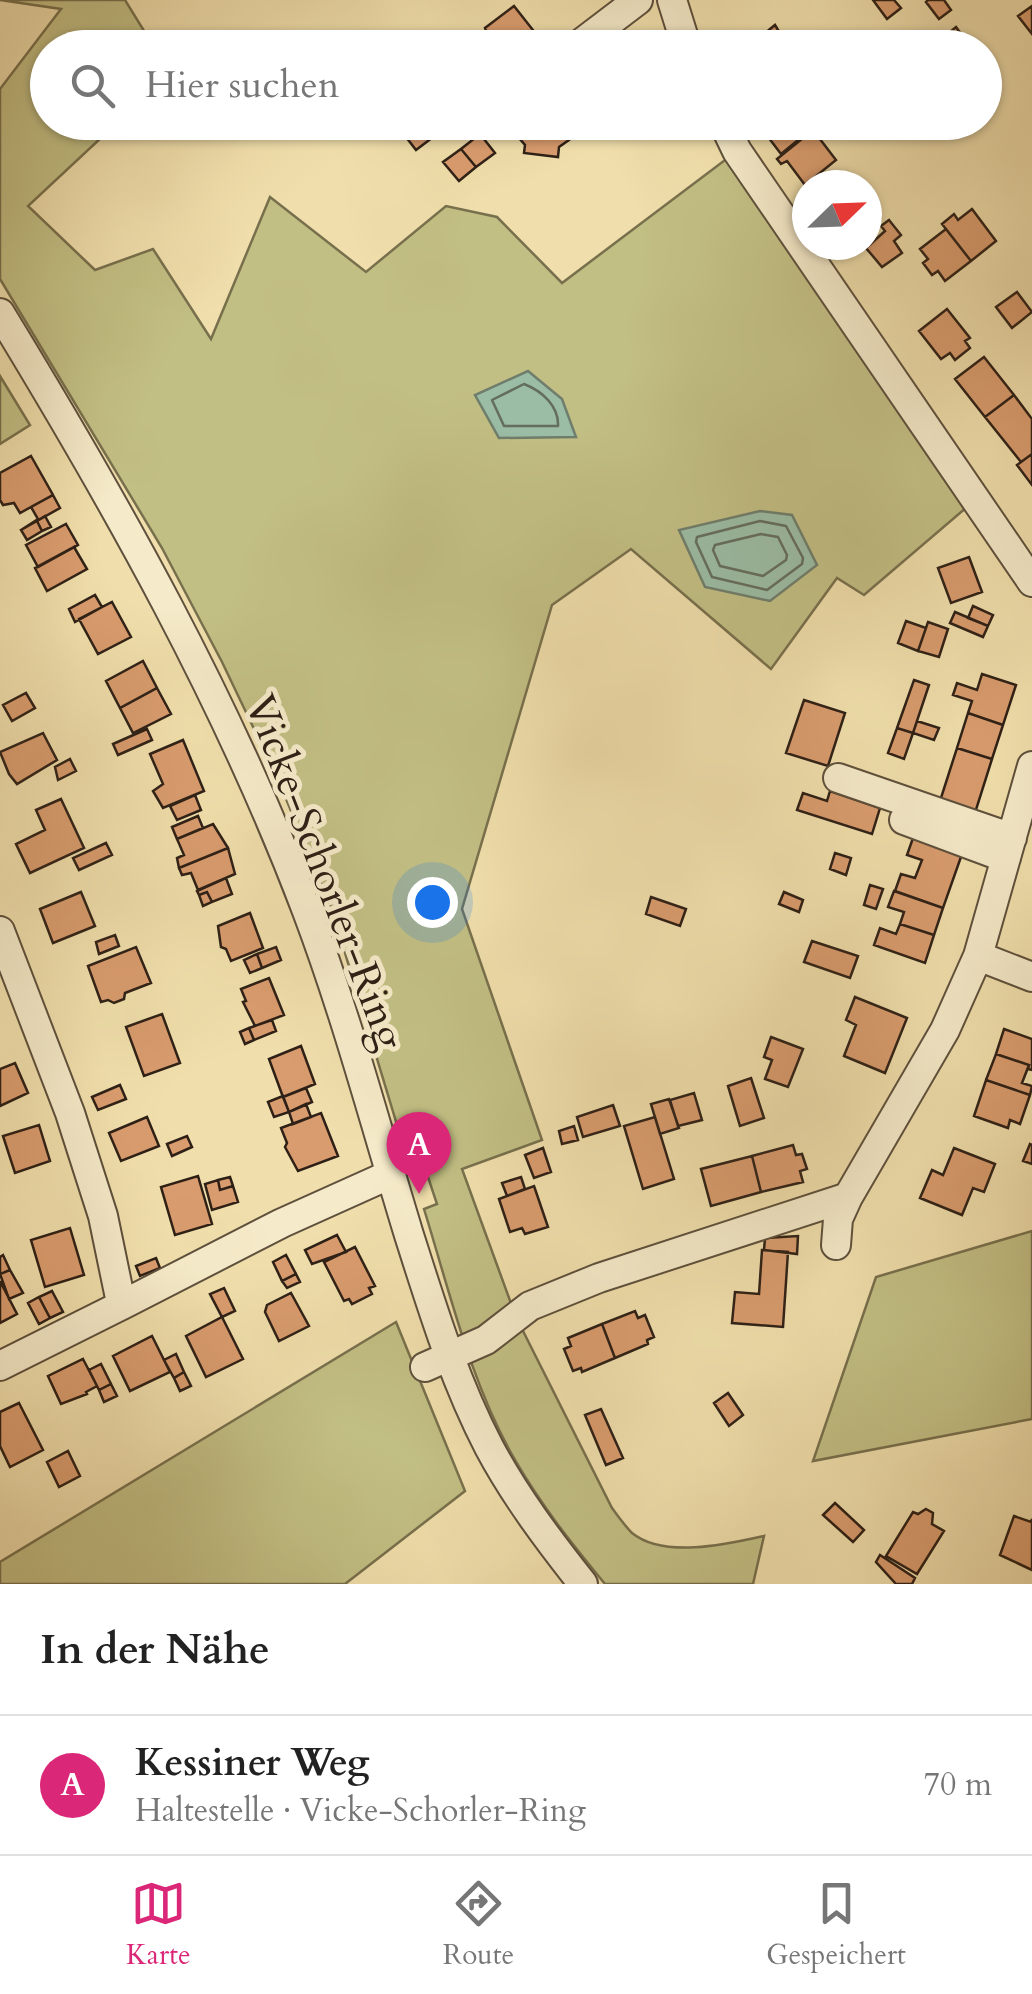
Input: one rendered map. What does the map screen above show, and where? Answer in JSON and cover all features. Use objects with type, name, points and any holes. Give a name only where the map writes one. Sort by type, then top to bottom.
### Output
[{"type":"street","points":[[599,30],[638,0]]},
{"type":"street","points":[[672,0],[681,30]]},
{"type":"street","points":[[733,140],[758,183],[1032,582]]},
{"type":"street","name":"Vicke-Schorler-Ring","points":[[0,313],[82,447],[208,681],[306,909],[338,998],[391,1174],[437,1362],[525,1506],[583,1584]]},
{"type":"street","points":[[836,1245],[838,1219],[848,1197],[946,1030],[978,956],[1032,766]]},
{"type":"street","points":[[838,778],[1009,848]]},
{"type":"street","points":[[904,820],[1009,848]]},
{"type":"street","points":[[0,931],[103,1216],[120,1306]]},
{"type":"street","points":[[978,956],[1032,977]]},
{"type":"street","points":[[0,1366],[282,1223],[391,1174]]},
{"type":"street","points":[[437,1362],[486,1340],[530,1306],[599,1278],[848,1197]]},
{"type":"shaded area","points":[[0,0],[125,0],[144,30],[45,30],[61,9]]},
{"type":"shaded area","points":[[30,50],[30,140],[99,140],[28,206],[95,270],[153,249],[211,339],[270,197],[366,272],[446,206],[497,217],[562,283],[737,151],[792,232],[792,260],[811,260],[974,501],[864,595],[837,578],[771,669],[631,549],[552,605],[462,909],[542,1140],[462,1169],[516,1317],[612,1508],[629,1530],[645,1541],[678,1547],[764,1536],[753,1584],[605,1584],[525,1477],[486,1401],[463,1338],[424,1209],[437,1204],[428,1177],[414,1181],[332,910],[277,777],[162,548],[0,279],[0,89]]},
{"type":"shaded area","points":[[0,376],[30,425],[0,444]]},
{"type":"shaded area","points":[[1032,1231],[1032,1419],[813,1461],[876,1277]]},
{"type":"shaded area","points":[[396,1322],[465,1491],[345,1584],[0,1584],[0,1562]]},
{"type":"water","points":[[528,371],[562,399],[576,437],[499,438],[475,395]]},
{"type":"water","points":[[760,511],[792,515],[817,565],[770,601],[705,587],[679,530]]},
{"type":"building","points":[[873,0],[894,0],[901,8],[887,19]]},
{"type":"building","points":[[928,0],[944,0],[951,10],[939,19]]},
{"type":"building","points":[[514,6],[533,30],[486,30]]},
{"type":"building","points":[[1032,6],[1032,34],[1018,16]]},
{"type":"building","points":[[408,140],[429,140],[416,150]]},
{"type":"building","points":[[472,140],[485,140],[495,153],[476,167],[461,149]]},
{"type":"building","points":[[521,140],[569,140],[559,147],[558,157],[524,153]]},
{"type":"building","points":[[770,140],[798,140],[781,154]]},
{"type":"building","points":[[801,140],[821,140],[836,160],[824,170],[794,170],[787,161],[781,164],[777,159]]},
{"type":"building","points":[[461,149],[476,167],[459,181],[443,162]]},
{"type":"building","points":[[972,209],[996,241],[971,261],[942,224],[954,214],[958,220]]},
{"type":"building","points":[[889,220],[901,235],[894,241],[902,253],[882,267],[876,260],[882,260],[882,225]]},
{"type":"building","points":[[946,229],[971,261],[945,281],[938,271],[932,275],[923,263],[928,259],[920,249]]},
{"type":"building","points":[[1017,292],[1032,312],[1012,328],[996,307]]},
{"type":"building","points":[[947,309],[970,338],[965,341],[970,348],[955,360],[950,353],[941,359],[919,331]]},
{"type":"building","points":[[984,357],[1014,395],[985,417],[955,379]]},
{"type":"building","points":[[1014,395],[1032,419],[1032,454],[1021,462],[985,417]]},
{"type":"building","points":[[1032,454],[1032,485],[1017,465]]},
{"type":"building","points":[[31,456],[53,495],[20,513],[14,503],[3,505],[0,500],[0,473]]},
{"type":"building","points":[[53,495],[60,508],[21,530],[38,519],[31,507]]},
{"type":"building","points":[[45,516],[51,527],[42,531],[37,521]]},
{"type":"building","points":[[37,521],[42,531],[27,540],[21,530]]},
{"type":"building","points":[[66,524],[78,545],[38,567],[26,545]]},
{"type":"building","points":[[74,547],[87,569],[47,591],[35,568]]},
{"type":"building","points":[[969,557],[982,592],[951,603],[938,568]]},
{"type":"building","points":[[95,595],[102,607],[75,622],[69,609]]},
{"type":"building","points":[[112,602],[131,637],[98,654],[79,619]]},
{"type":"building","points":[[973,606],[993,615],[988,626],[968,618]]},
{"type":"building","points":[[955,612],[988,626],[983,637],[950,623]]},
{"type":"building","points":[[906,621],[926,628],[918,651],[898,643]]},
{"type":"building","points":[[928,622],[948,629],[939,657],[918,651]]},
{"type":"building","points":[[143,661],[157,688],[120,708],[106,681]]},
{"type":"building","points":[[982,674],[1016,685],[1003,725],[968,713],[972,701],[953,695],[957,683],[977,690]]},
{"type":"building","points":[[914,680],[929,685],[913,733],[897,728]]},
{"type":"building","points":[[157,688],[171,714],[133,733],[120,708]]},
{"type":"building","points":[[26,693],[35,708],[12,721],[3,705]]},
{"type":"building","points":[[804,700],[845,713],[828,766],[786,753]]},
{"type":"building","points":[[968,713],[1003,725],[992,759],[957,748]]},
{"type":"building","points":[[917,721],[939,728],[934,740],[913,733]]},
{"type":"building","points":[[897,728],[913,733],[904,759],[888,753]]},
{"type":"building","points":[[147,729],[152,740],[118,755],[113,744]]},
{"type":"building","points":[[43,733],[57,760],[17,784],[0,752]]},
{"type":"building","points":[[183,740],[204,791],[163,808],[153,791],[163,784],[150,754]]},
{"type":"building","points":[[957,748],[992,759],[975,813],[940,801]]},
{"type":"building","points":[[70,759],[76,771],[58,780],[55,767]]},
{"type":"building","points":[[830,791],[880,808],[872,834],[797,810],[803,793],[827,801]]},
{"type":"building","points":[[195,795],[201,810],[177,820],[170,806]]},
{"type":"building","points":[[61,799],[84,848],[30,873],[16,844],[45,830],[36,810]]},
{"type":"building","points":[[198,816],[203,828],[177,839],[172,827]]},
{"type":"building","points":[[213,824],[228,848],[179,868],[177,858],[184,855],[177,839]]},
{"type":"building","points":[[913,838],[962,854],[943,908],[895,891],[901,874],[915,878],[922,860],[907,855]]},
{"type":"building","points":[[106,843],[112,855],[79,870],[73,858]]},
{"type":"building","points":[[228,848],[235,874],[198,890],[191,873],[182,875],[179,868]]},
{"type":"building","points":[[835,853],[851,858],[846,875],[830,869]]},
{"type":"building","points":[[226,878],[232,894],[212,902],[207,892],[199,895],[197,891]]},
{"type":"building","points":[[870,885],[883,889],[876,909],[864,905]]},
{"type":"building","points":[[894,891],[943,908],[934,935],[900,924],[904,912],[888,907]]},
{"type":"building","points":[[81,892],[95,926],[53,943],[40,909]]},
{"type":"building","points":[[207,892],[212,902],[203,906],[199,895]]},
{"type":"building","points":[[784,892],[803,900],[799,912],[779,904]]},
{"type":"building","points":[[651,897],[686,909],[680,926],[646,914]]},
{"type":"building","points":[[250,913],[263,948],[231,961],[221,947],[218,926]]},
{"type":"building","points":[[900,924],[934,935],[925,963],[874,945],[880,928],[896,934]]},
{"type":"building","points":[[115,935],[119,946],[99,954],[96,942]]},
{"type":"building","points":[[812,941],[858,956],[850,978],[804,962]]},
{"type":"building","points":[[136,947],[151,983],[125,993],[124,999],[114,1003],[101,1002],[88,966]]},
{"type":"building","points":[[276,947],[281,960],[262,968],[257,954]]},
{"type":"building","points":[[257,954],[262,968],[250,973],[244,960]]},
{"type":"building","points":[[269,978],[284,1015],[255,1026],[241,989]]},
{"type":"building","points":[[855,997],[907,1018],[885,1073],[844,1056],[856,1025],[846,1020]]},
{"type":"building","points":[[162,1014],[180,1063],[144,1076],[126,1027]]},
{"type":"building","points":[[272,1020],[276,1031],[254,1040],[249,1028]]},
{"type":"building","points":[[249,1028],[254,1040],[245,1044],[240,1032]]},
{"type":"building","points":[[1004,1029],[1032,1039],[1032,1070],[1029,1065],[996,1054]]},
{"type":"building","points":[[771,1037],[803,1049],[788,1087],[765,1079],[772,1060],[764,1057]]},
{"type":"building","points":[[301,1046],[315,1084],[283,1097],[269,1059]]},
{"type":"building","points":[[996,1054],[1029,1065],[1022,1083],[1032,1086],[1030,1095],[986,1080]]},
{"type":"building","points":[[15,1063],[28,1093],[0,1106],[0,1069]]},
{"type":"building","points":[[751,1078],[764,1118],[740,1126],[728,1086]]},
{"type":"building","points":[[986,1080],[1030,1095],[1020,1124],[1010,1120],[1008,1128],[974,1116]]},
{"type":"building","points":[[120,1085],[126,1099],[98,1110],[92,1097]]},
{"type":"building","points":[[306,1088],[312,1102],[289,1112],[283,1097]]},
{"type":"building","points":[[694,1093],[702,1120],[678,1126],[670,1100]]},
{"type":"building","points":[[283,1096],[289,1112],[274,1117],[268,1102]]},
{"type":"building","points":[[669,1099],[679,1128],[660,1134],[651,1104]]},
{"type":"building","points":[[306,1104],[311,1117],[293,1124],[289,1112]]},
{"type":"building","points":[[613,1105],[620,1126],[583,1137],[577,1117]]},
{"type":"building","points":[[321,1113],[338,1156],[298,1171],[285,1147],[281,1128]]},
{"type":"building","points":[[147,1117],[159,1146],[121,1161],[109,1133]]},
{"type":"building","points":[[655,1117],[674,1179],[643,1189],[624,1126]]},
{"type":"building","points":[[39,1125],[50,1161],[15,1173],[3,1136]]},
{"type":"building","points":[[574,1126],[578,1140],[562,1144],[559,1131]]},
{"type":"building","points":[[187,1136],[192,1147],[172,1156],[167,1144]]},
{"type":"building","points":[[793,1145],[796,1155],[802,1154],[807,1169],[800,1171],[803,1182],[761,1192],[752,1156]]},
{"type":"building","points":[[1032,1145],[1032,1164],[1023,1161]]},
{"type":"building","points":[[543,1148],[551,1172],[534,1178],[525,1155]]},
{"type":"building","points":[[954,1148],[995,1164],[984,1192],[973,1188],[962,1215],[920,1198],[932,1170],[943,1175]]},
{"type":"building","points":[[752,1156],[761,1192],[711,1206],[701,1169]]},
{"type":"building","points":[[198,1176],[212,1224],[175,1235],[161,1187]]},
{"type":"building","points":[[230,1177],[233,1186],[220,1190],[218,1180]]},
{"type":"building","points":[[521,1177],[525,1189],[507,1196],[502,1183]]},
{"type":"building","points":[[218,1180],[220,1190],[233,1186],[238,1202],[212,1210],[205,1184]]},
{"type":"building","points":[[534,1186],[548,1227],[525,1234],[522,1228],[510,1232],[499,1199]]},
{"type":"building","points":[[70,1228],[84,1275],[45,1287],[31,1240]]},
{"type":"building","points":[[337,1235],[346,1252],[312,1264],[305,1250]]},
{"type":"building","points":[[798,1236],[797,1254],[764,1250],[765,1238]]},
{"type":"building","points":[[355,1247],[375,1286],[369,1288],[372,1294],[352,1304],[349,1299],[344,1301],[324,1262]]},
{"type":"building","points":[[762,1250],[788,1252],[783,1327],[732,1323],[735,1292],[759,1294]]},
{"type":"building","points":[[3,1255],[10,1270],[0,1274],[0,1257]]},
{"type":"building","points":[[286,1255],[296,1274],[282,1281],[273,1262]]},
{"type":"building","points":[[156,1258],[160,1268],[140,1276],[136,1266]]},
{"type":"building","points":[[10,1270],[23,1293],[9,1299],[0,1274]]},
{"type":"building","points":[[296,1274],[300,1282],[287,1288],[282,1281]]},
{"type":"building","points":[[0,1281],[17,1314],[0,1323]]},
{"type":"building","points":[[224,1288],[235,1311],[222,1317],[210,1294]]},
{"type":"building","points":[[52,1291],[63,1312],[50,1318],[39,1297]]},
{"type":"building","points":[[291,1293],[309,1326],[279,1341],[265,1312],[267,1305]]},
{"type":"building","points":[[39,1297],[50,1318],[39,1324],[28,1303]]},
{"type":"building","points":[[635,1311],[638,1318],[645,1315],[654,1337],[647,1340],[648,1344],[615,1358],[602,1324]]},
{"type":"building","points":[[222,1317],[243,1359],[206,1377],[186,1336]]},
{"type":"building","points":[[602,1324],[615,1358],[582,1372],[581,1368],[573,1371],[564,1349],[571,1346],[568,1338]]},
{"type":"building","points":[[152,1336],[170,1372],[130,1391],[113,1356]]},
{"type":"building","points":[[176,1354],[184,1372],[174,1378],[164,1360]]},
{"type":"building","points":[[83,1359],[97,1386],[61,1404],[48,1376]]},
{"type":"building","points":[[101,1364],[111,1384],[99,1390],[89,1370]]},
{"type":"building","points":[[184,1372],[191,1386],[180,1391],[174,1378]]},
{"type":"building","points":[[111,1384],[117,1396],[104,1402],[99,1390]]},
{"type":"building","points":[[728,1393],[743,1415],[729,1426],[714,1403]]},
{"type":"building","points":[[19,1403],[43,1450],[10,1467],[0,1446],[0,1412]]},
{"type":"building","points":[[601,1409],[623,1458],[606,1465],[585,1415]]},
{"type":"building","points":[[68,1451],[80,1476],[59,1487],[47,1462]]},
{"type":"building","points":[[835,1503],[864,1530],[853,1542],[823,1515]]},
{"type":"building","points":[[926,1509],[933,1513],[932,1524],[944,1531],[917,1574],[886,1556],[913,1512],[918,1514]]},
{"type":"building","points":[[1014,1516],[1031,1522],[1032,1519],[1032,1570],[1000,1555]]},
{"type":"building","points":[[880,1555],[915,1578],[912,1584],[896,1584],[876,1562]]},
{"type":"place","name":"Kessiner Weg","points":[[419,1194]]}]
